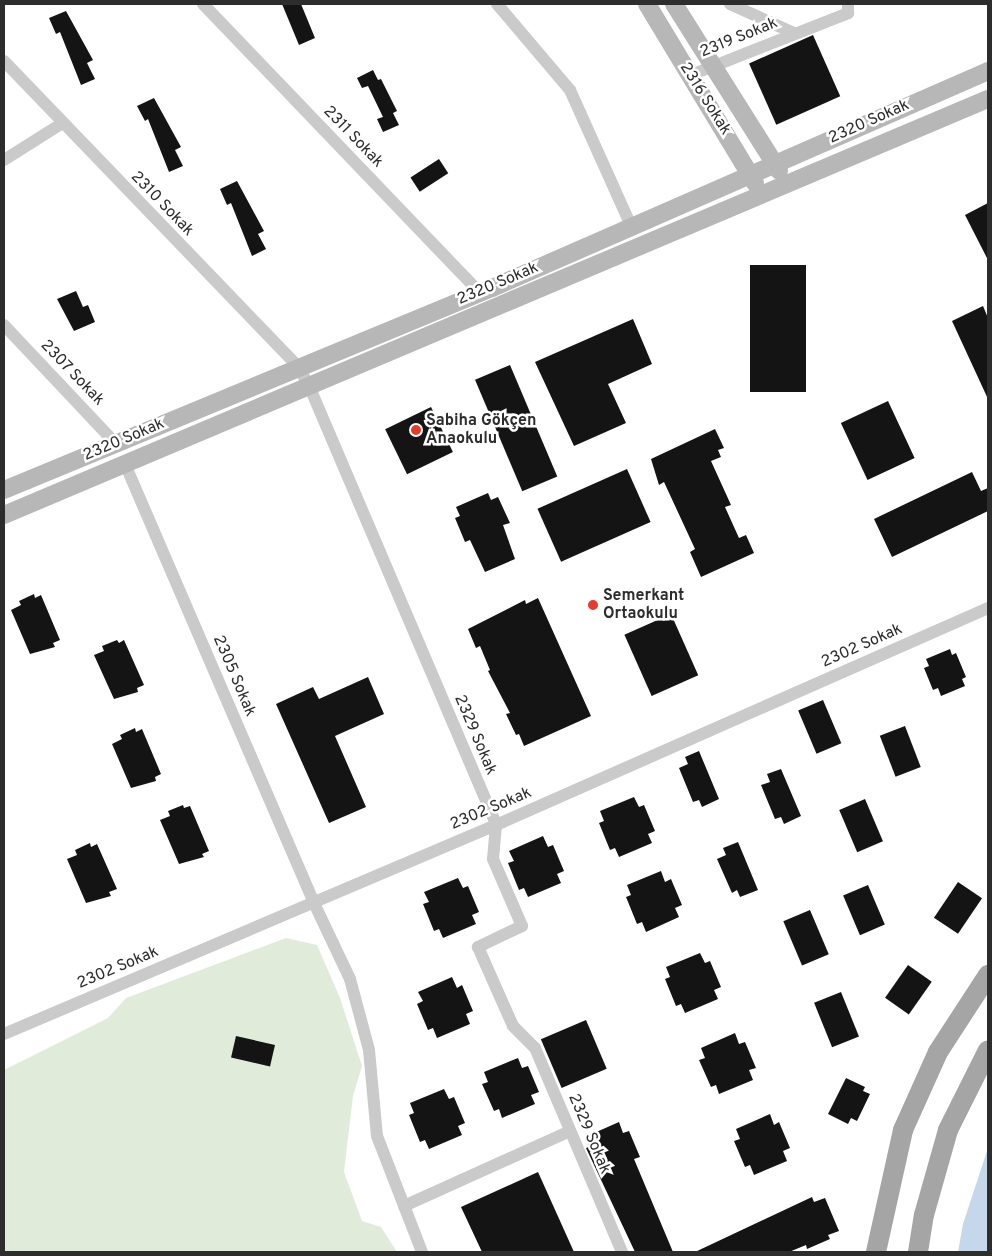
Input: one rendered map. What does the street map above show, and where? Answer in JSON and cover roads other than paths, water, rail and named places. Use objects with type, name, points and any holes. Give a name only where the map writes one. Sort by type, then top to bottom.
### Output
[{"type":"main road","points":[[876,1252],[903,1130],[938,1052],[988,976]]},
{"type":"main road","points":[[918,1252],[924,1215],[948,1130],[988,1050]]},
{"type":"street","points":[[497,4],[570,90],[631,226]]},
{"type":"street","name":"2316 Sokak","points":[[646,4],[751,173],[760,196]]},
{"type":"street","name":"2316 Sokak","points":[[674,4],[773,164],[788,184]]},
{"type":"street","points":[[730,4],[794,33]]},
{"type":"street","name":"2319 Sokak","points":[[691,75],[711,65],[848,13],[848,4]]},
{"type":"street","name":"2311 Sokak","points":[[210,6],[480,292]]},
{"type":"street","name":"2310 Sokak","points":[[4,61],[61,124],[299,368]]},
{"type":"street","name":"2320 Sokak","points":[[4,490],[480,292],[988,71]]},
{"type":"street","name":"2320 Sokak","points":[[4,515],[310,388],[988,99]]},
{"type":"street","points":[[4,160],[61,124]]},
{"type":"street","name":"2307 Sokak","points":[[4,325],[116,444]]},
{"type":"street","name":"2329 Sokak","points":[[299,368],[310,388],[496,825],[492,859],[522,926],[478,947],[513,1026],[535,1048],[622,1252]]},
{"type":"street","name":"2305 Sokak","points":[[125,464],[358,1002],[369,1050],[377,1136],[422,1252]]},
{"type":"street","name":"2302 Sokak","points":[[4,1034],[313,901],[496,825],[988,608]]},
{"type":"street","points":[[404,1206],[570,1131]]},
{"type":"water","points":[[988,1148],[988,1252],[958,1252],[963,1224]]},
{"type":"place","name":"Sabiha Gökçen Anaokulu","points":[[416,430]]},
{"type":"place","name":"Semerkant Ortaokulu","points":[[593,605]]}]
